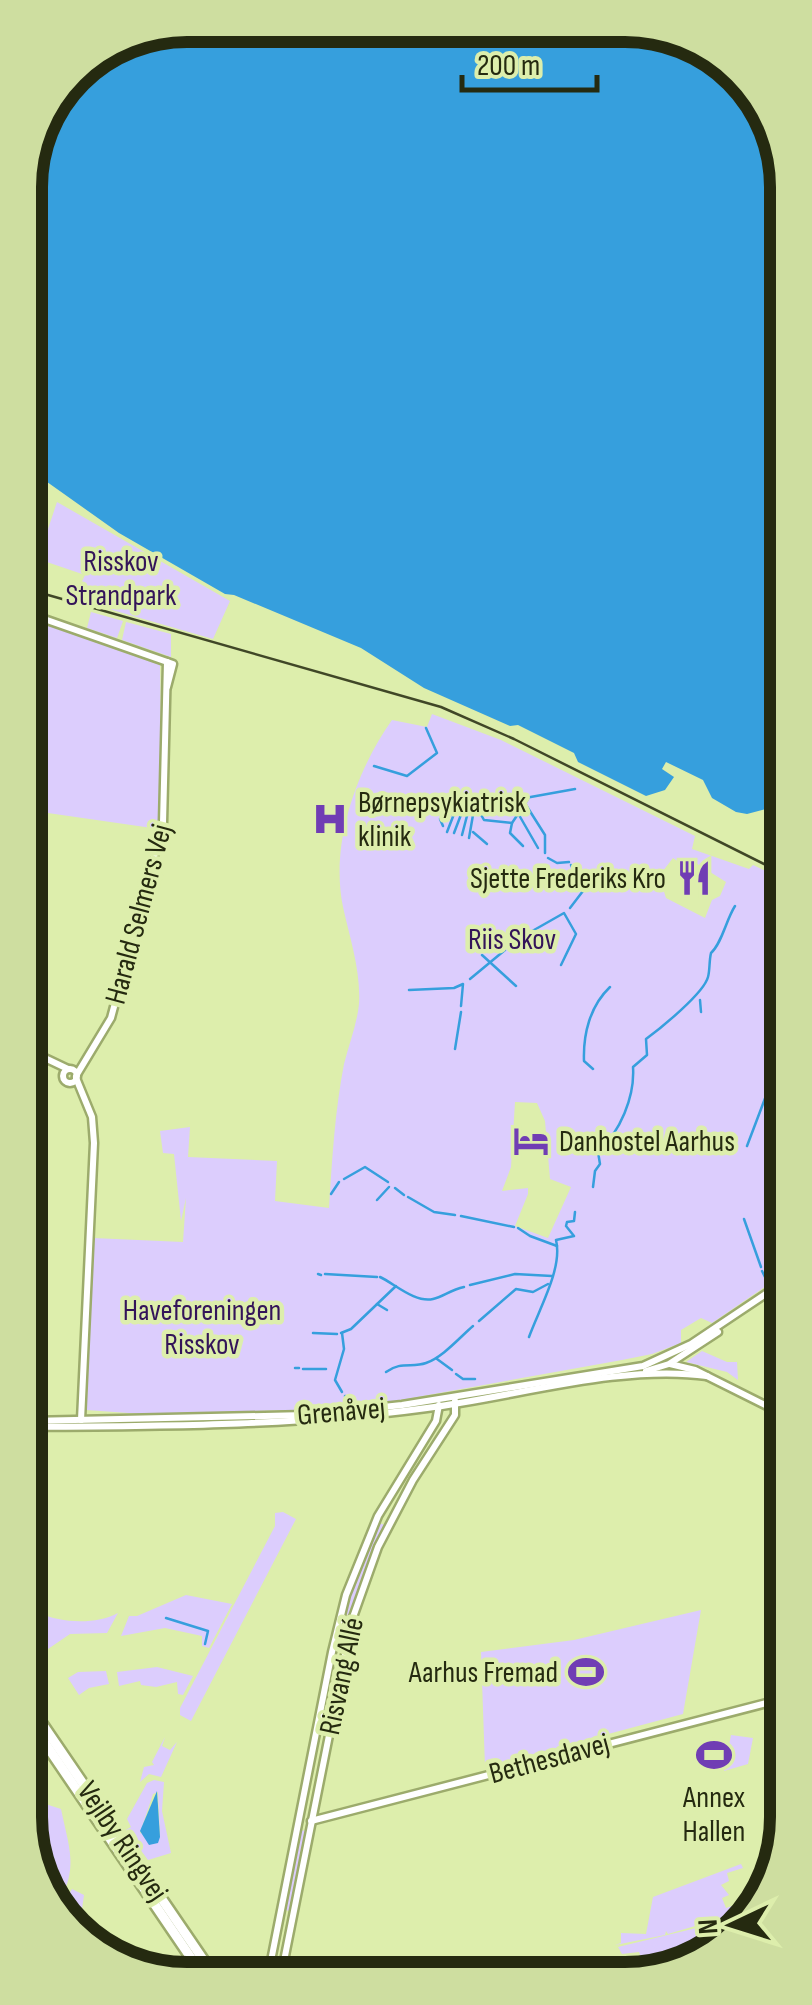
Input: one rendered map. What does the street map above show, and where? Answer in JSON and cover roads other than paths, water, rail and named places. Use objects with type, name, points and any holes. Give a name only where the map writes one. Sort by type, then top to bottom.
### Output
[{"type":"main road","name":"Vejlby Ringvej","points":[[42,1724],[205,1962]]},
{"type":"main road","name":"Vejlby Ringvej","points":[[42,1739],[194,1962]]},
{"type":"street","name":"Harald Selmers Vej","points":[[43,619],[170,663],[163,824],[107,1027],[86,1063],[71,1075]]},
{"type":"street","points":[[42,1057],[71,1075],[92,1117],[94,1143],[80,1423]]},
{"type":"street","points":[[648,1364],[692,1344],[769,1293]]},
{"type":"street","points":[[630,1376],[678,1362],[769,1295]]},
{"type":"street","points":[[678,1362],[769,1407]]},
{"type":"street","points":[[648,1364],[669,1364]]},
{"type":"street","name":"Grenåvej","points":[[42,1424],[297,1416],[438,1403],[648,1364]]},
{"type":"street","points":[[630,1376],[707,1376]]},
{"type":"street","name":"Grenåvej","points":[[455,1400],[630,1376]]},
{"type":"street","name":"Risvang Allé","points":[[284,1962],[344,1653],[361,1592],[390,1521],[454,1415],[455,1400]]},
{"type":"street","name":"Risvang Allé","points":[[271,1962],[346,1595],[378,1516],[436,1421],[438,1403]]},
{"type":"street","name":"Bethesdavej","points":[[311,1821],[769,1702]]},
{"type":"water","points":[[188,42],[624,42],[652,45],[688,57],[720,79],[745,107],[765,150],[770,188],[770,811],[736,812],[712,798],[703,780],[666,762],[662,769],[674,777],[665,790],[646,796],[578,762],[574,753],[518,725],[510,726],[424,688],[361,648],[225,594],[119,533],[43,479],[43,178],[47,150],[73,99],[115,62],[141,50]]},
{"type":"water","points":[[157,1791],[160,1837],[158,1843],[149,1845],[140,1831]]},
{"type":"waterway","points":[[374,766],[407,776],[437,753],[426,728]]},
{"type":"waterway","points":[[512,823],[484,820],[480,813],[514,800],[575,789]]},
{"type":"waterway","points":[[523,846],[510,833],[528,799]]},
{"type":"waterway","points":[[526,805],[545,835],[545,853]]},
{"type":"waterway","points":[[454,833],[462,812]]},
{"type":"waterway","points":[[462,835],[468,812]]},
{"type":"waterway","points":[[443,826],[440,819],[455,813],[480,813]]},
{"type":"waterway","points":[[447,832],[454,814]]},
{"type":"waterway","points":[[469,838],[473,815]]},
{"type":"waterway","points":[[519,815],[538,848]]},
{"type":"waterway","points":[[473,832],[487,844]]},
{"type":"waterway","points":[[548,858],[557,863],[569,862]]},
{"type":"waterway","points":[[571,865],[581,886]]},
{"type":"waterway","points":[[570,908],[583,891]]},
{"type":"waterway","points":[[593,1187],[600,1164],[598,1152],[624,1113],[633,1067],[647,1055],[646,1039],[705,984],[711,953],[735,906]]},
{"type":"waterway","points":[[527,934],[564,913],[576,934],[561,965]]},
{"type":"waterway","points":[[513,943],[522,937]]},
{"type":"waterway","points":[[470,979],[505,950]]},
{"type":"waterway","points":[[482,955],[516,986]]},
{"type":"waterway","points":[[409,990],[463,984],[461,1006]]},
{"type":"waterway","points":[[593,1069],[584,1061],[587,1031],[597,1003],[610,987]]},
{"type":"waterway","points":[[700,1000],[701,1012]]},
{"type":"waterway","points":[[455,1049],[461,1012]]},
{"type":"waterway","points":[[747,1146],[769,1087]]},
{"type":"waterway","points":[[344,1179],[365,1167],[388,1182]]},
{"type":"waterway","points":[[331,1194],[339,1182]]},
{"type":"waterway","points":[[377,1200],[389,1187]]},
{"type":"waterway","points":[[395,1188],[404,1195]]},
{"type":"waterway","points":[[408,1197],[434,1212],[455,1215]]},
{"type":"waterway","points":[[529,1337],[553,1276],[556,1240],[574,1236],[566,1226],[574,1221],[575,1212]]},
{"type":"waterway","points":[[461,1216],[514,1227]]},
{"type":"waterway","points":[[744,1219],[761,1267]]},
{"type":"waterway","points":[[518,1228],[557,1246]]},
{"type":"waterway","points":[[762,1271],[767,1281]]},
{"type":"waterway","points":[[325,1274],[377,1277]]},
{"type":"waterway","points":[[470,1285],[515,1274],[552,1276]]},
{"type":"waterway","points":[[380,1277],[412,1296],[426,1299],[464,1287]]},
{"type":"waterway","points":[[479,1321],[516,1289],[533,1292],[548,1284]]},
{"type":"waterway","points":[[341,1333],[351,1329],[396,1286]]},
{"type":"waterway","points":[[377,1304],[387,1310]]},
{"type":"waterway","points":[[386,1372],[432,1360],[473,1326]]},
{"type":"waterway","points":[[313,1333],[337,1334]]},
{"type":"waterway","points":[[342,1333],[344,1349],[335,1380],[342,1392]]},
{"type":"waterway","points":[[437,1359],[452,1370]]},
{"type":"waterway","points":[[303,1369],[326,1369]]},
{"type":"waterway","points":[[456,1374],[463,1379],[475,1379]]},
{"type":"waterway","points":[[345,1396],[349,1397]]},
{"type":"waterway","points":[[166,1618],[208,1631],[205,1644]]},
{"type":"tram line","points":[[43,593],[441,707],[514,739],[770,867]]},
{"type":"place","name":"Børnepsykiatrisk klinik","points":[[330,819]]},
{"type":"place","name":"Sjette Frederiks Kro","points":[[694,878]]},
{"type":"place","name":"Danhostel Aarhus","points":[[531,1141]]},
{"type":"place","name":"Aarhus Fremad","points":[[586,1672]]},
{"type":"place","name":"Annex Hallen","points":[[714,1755]]},
{"type":"park label","name":"Risskov Strandpark","points":[[121,578]]},
{"type":"park label","name":"Riis Skov","points":[[512,939]]},
{"type":"park label","name":"Haveforeningen Risskov","points":[[202,1327]]}]
